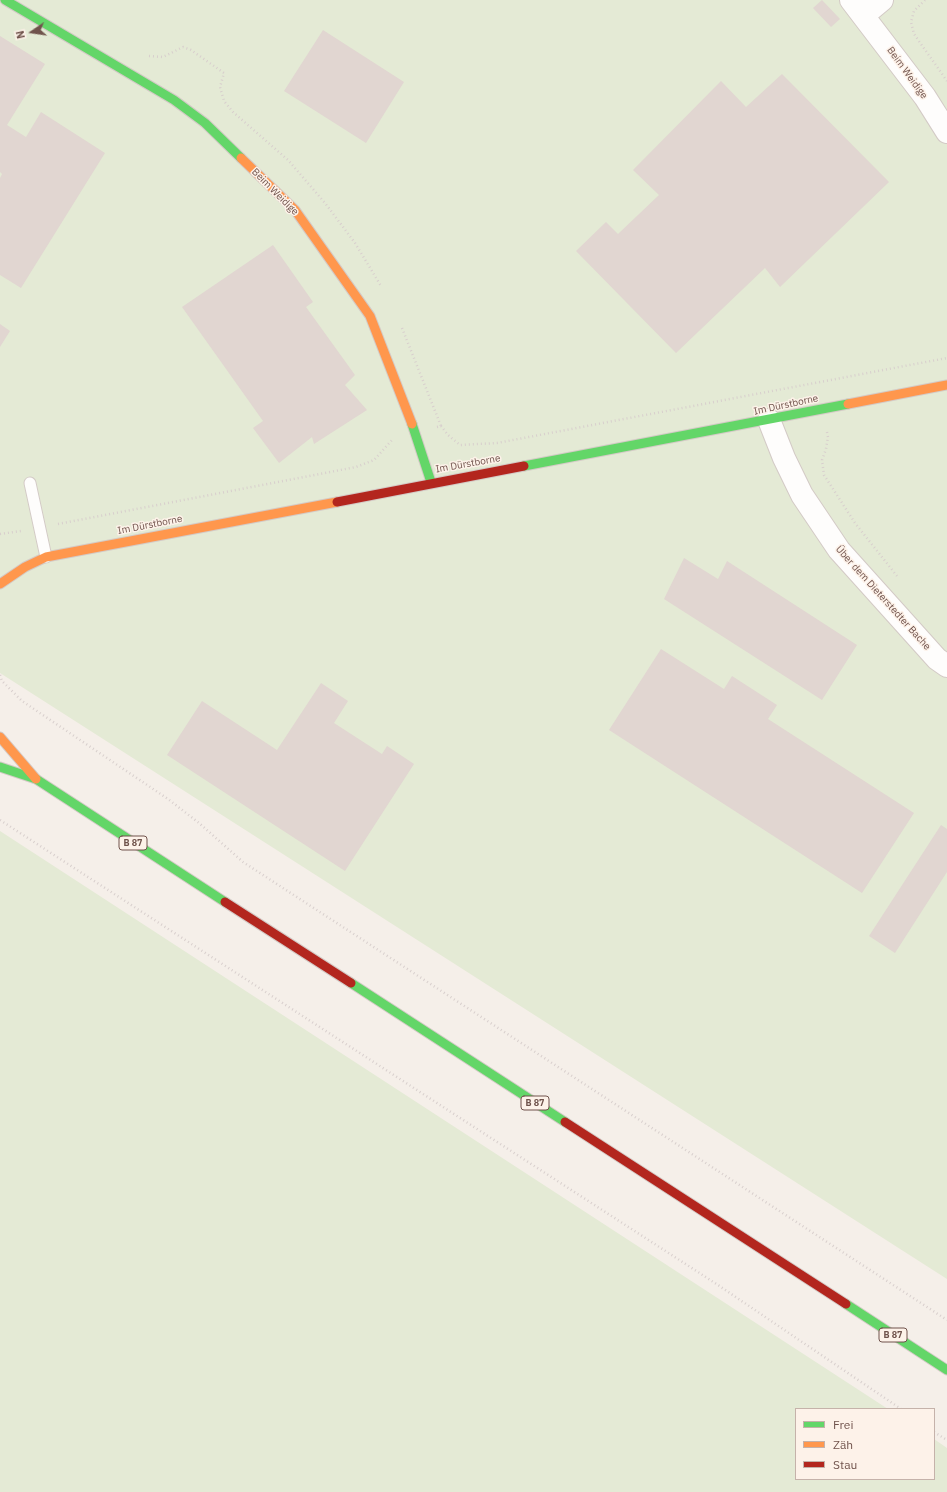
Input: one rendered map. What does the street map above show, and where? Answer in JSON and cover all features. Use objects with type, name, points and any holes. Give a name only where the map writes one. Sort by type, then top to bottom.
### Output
[{"type":"street","name":"Beim Weidige","points":[[5,0],[174,100],[206,123],[295,210],[370,316],[414,430],[431,482]]},
{"type":"street","name":"Beim Weidige","points":[[882,0],[858,8],[925,97],[947,132]]},
{"type":"street","name":"Im Dürstborne","points":[[0,584],[25,567],[46,557],[431,482],[769,420],[947,385]]},
{"type":"street","name":"Über dem Dieterstedter Bache","points":[[769,420],[784,458],[802,495],[840,550],[937,659],[947,666]]},
{"type":"street","name":"B 87","points":[[0,737],[36,779]]},
{"type":"street","name":"B 87","points":[[0,767],[36,779],[947,1370]]},
{"type":"lane","points":[[30,483],[46,557]]},
{"type":"path","points":[[925,0],[914,11],[911,22],[914,34],[947,81]]},
{"type":"path","points":[[0,534],[40,528],[356,467],[374,460],[389,442],[414,430],[441,426],[448,435],[460,445],[491,444],[947,358]]},
{"type":"path","points":[[814,384],[822,409],[828,437],[822,460],[824,475],[831,489],[855,523],[900,579]]},
{"type":"path","points":[[0,675],[2,681],[22,701],[168,799],[200,823],[243,862],[947,1320]]},
{"type":"path","points":[[0,820],[718,1285],[900,1408]]},
{"type":"path","points":[[935,1433],[947,1440]]},
{"type":"green space","points":[[0,0],[947,0],[947,1279],[0,673]]},
{"type":"green space","points":[[0,831],[886,1408],[795,1408],[795,1480],[935,1480],[935,1440],[947,1448],[947,1492],[0,1492]]},
{"type":"building","points":[[822,0],[840,19],[831,27],[813,8]]},
{"type":"building","points":[[323,30],[404,82],[366,143],[284,91]]},
{"type":"building","points":[[0,36],[45,64],[7,125],[26,137],[41,112],[105,153],[21,288],[0,275],[0,178],[2,174],[0,172]]},
{"type":"building","points":[[782,74],[889,182],[780,287],[765,268],[676,353],[576,251],[606,222],[618,234],[659,195],[633,170],[721,81],[746,107]]},
{"type":"building","points":[[273,245],[313,302],[306,307],[355,375],[345,385],[367,410],[314,444],[312,437],[279,463],[253,428],[263,421],[182,307]]},
{"type":"building","points":[[0,324],[10,331],[0,347]]},
{"type":"building","points":[[684,558],[718,579],[727,561],[857,645],[822,700],[664,599]]},
{"type":"building","points":[[661,649],[724,689],[732,676],[777,705],[768,719],[914,813],[862,893],[609,730]]},
{"type":"building","points":[[321,683],[348,701],[334,723],[382,754],[387,746],[414,764],[345,871],[167,755],[202,701],[277,750]]},
{"type":"building","points":[[941,825],[947,829],[947,872],[895,953],[869,936]]},
{"type":"traffic: fast","points":[[5,0],[174,100],[205,123],[241,158]]},
{"type":"traffic: fast","points":[[524,466],[848,404]]},
{"type":"traffic: fast","points":[[412,424],[431,482]]},
{"type":"traffic: fast","points":[[0,767],[36,779],[225,902]]},
{"type":"traffic: fast","points":[[351,983],[565,1122]]},
{"type":"traffic: fast","points":[[846,1304],[947,1370]]},
{"type":"traffic: slow","points":[[241,158],[295,210],[370,316],[412,424]]},
{"type":"traffic: slow","points":[[848,404],[947,385]]},
{"type":"traffic: slow","points":[[0,584],[25,567],[46,557],[337,502]]},
{"type":"traffic: slow","points":[[0,737],[36,779]]},
{"type":"traffic: jam","points":[[337,502],[524,466]]},
{"type":"traffic: jam","points":[[225,902],[351,983]]},
{"type":"traffic: jam","points":[[565,1122],[846,1304]]}]
